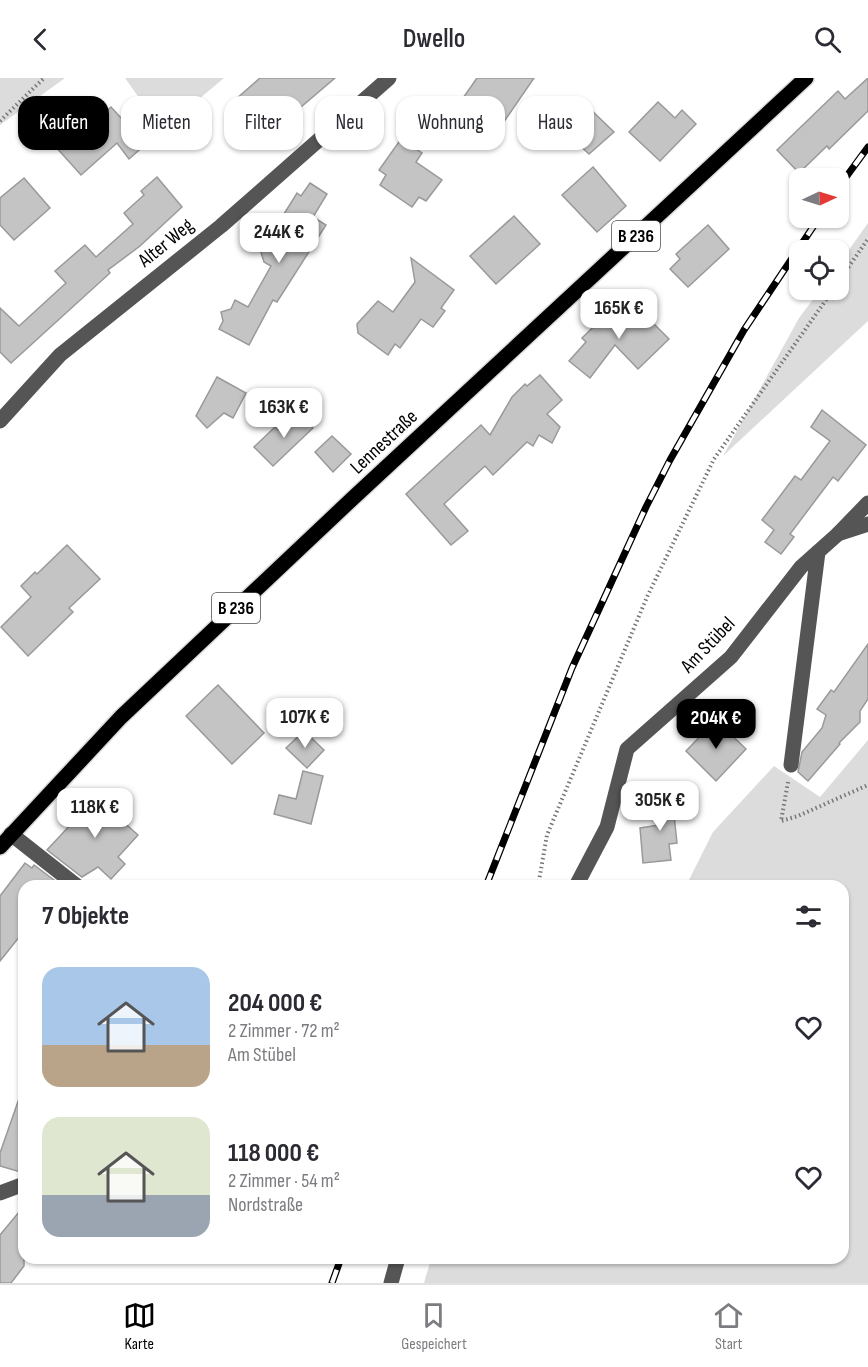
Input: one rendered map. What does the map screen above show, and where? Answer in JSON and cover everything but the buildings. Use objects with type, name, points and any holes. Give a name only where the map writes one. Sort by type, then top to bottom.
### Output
[{"type":"main road","name":"Lennestraße","points":[[4,840],[137,702],[806,78]]},
{"type":"street","name":"Alter Weg","points":[[0,421],[60,355],[221,226],[389,78]]},
{"type":"street","name":"Am Stübel","points":[[579,880],[607,827],[627,749],[731,657],[801,567],[868,503]]},
{"type":"street","name":"Am Stübel","points":[[838,534],[868,524]]},
{"type":"street","points":[[791,765],[818,552]]},
{"type":"street","points":[[4,840],[67,880]]},
{"type":"street","points":[[0,1193],[18,1186]]},
{"type":"street","points":[[391,1283],[396,1264]]},
{"type":"path","points":[[0,121],[44,78]]},
{"type":"path","points":[[849,266],[868,239]]},
{"type":"path","points":[[539,880],[548,835],[647,597],[714,459],[826,300]]},
{"type":"path","points":[[791,765],[781,821],[798,816],[868,785]]},
{"type":"shaded area","points":[[0,78],[65,78],[40,96],[18,96],[18,112],[0,125]]},
{"type":"shaded area","points":[[125,78],[224,78],[203,96],[138,96]]},
{"type":"shaded area","points":[[868,223],[868,321],[723,456],[799,318],[812,300],[849,300],[849,250]]},
{"type":"shaded area","points":[[868,740],[868,1283],[424,1283],[430,1264],[849,1264],[849,880],[689,880],[713,832],[774,766],[820,797]]},
{"type":"railway","points":[[849,173],[868,147]]},
{"type":"railway","points":[[488,880],[572,668],[646,507],[744,330],[812,228]]},
{"type":"railway","points":[[332,1283],[339,1264]]}]
